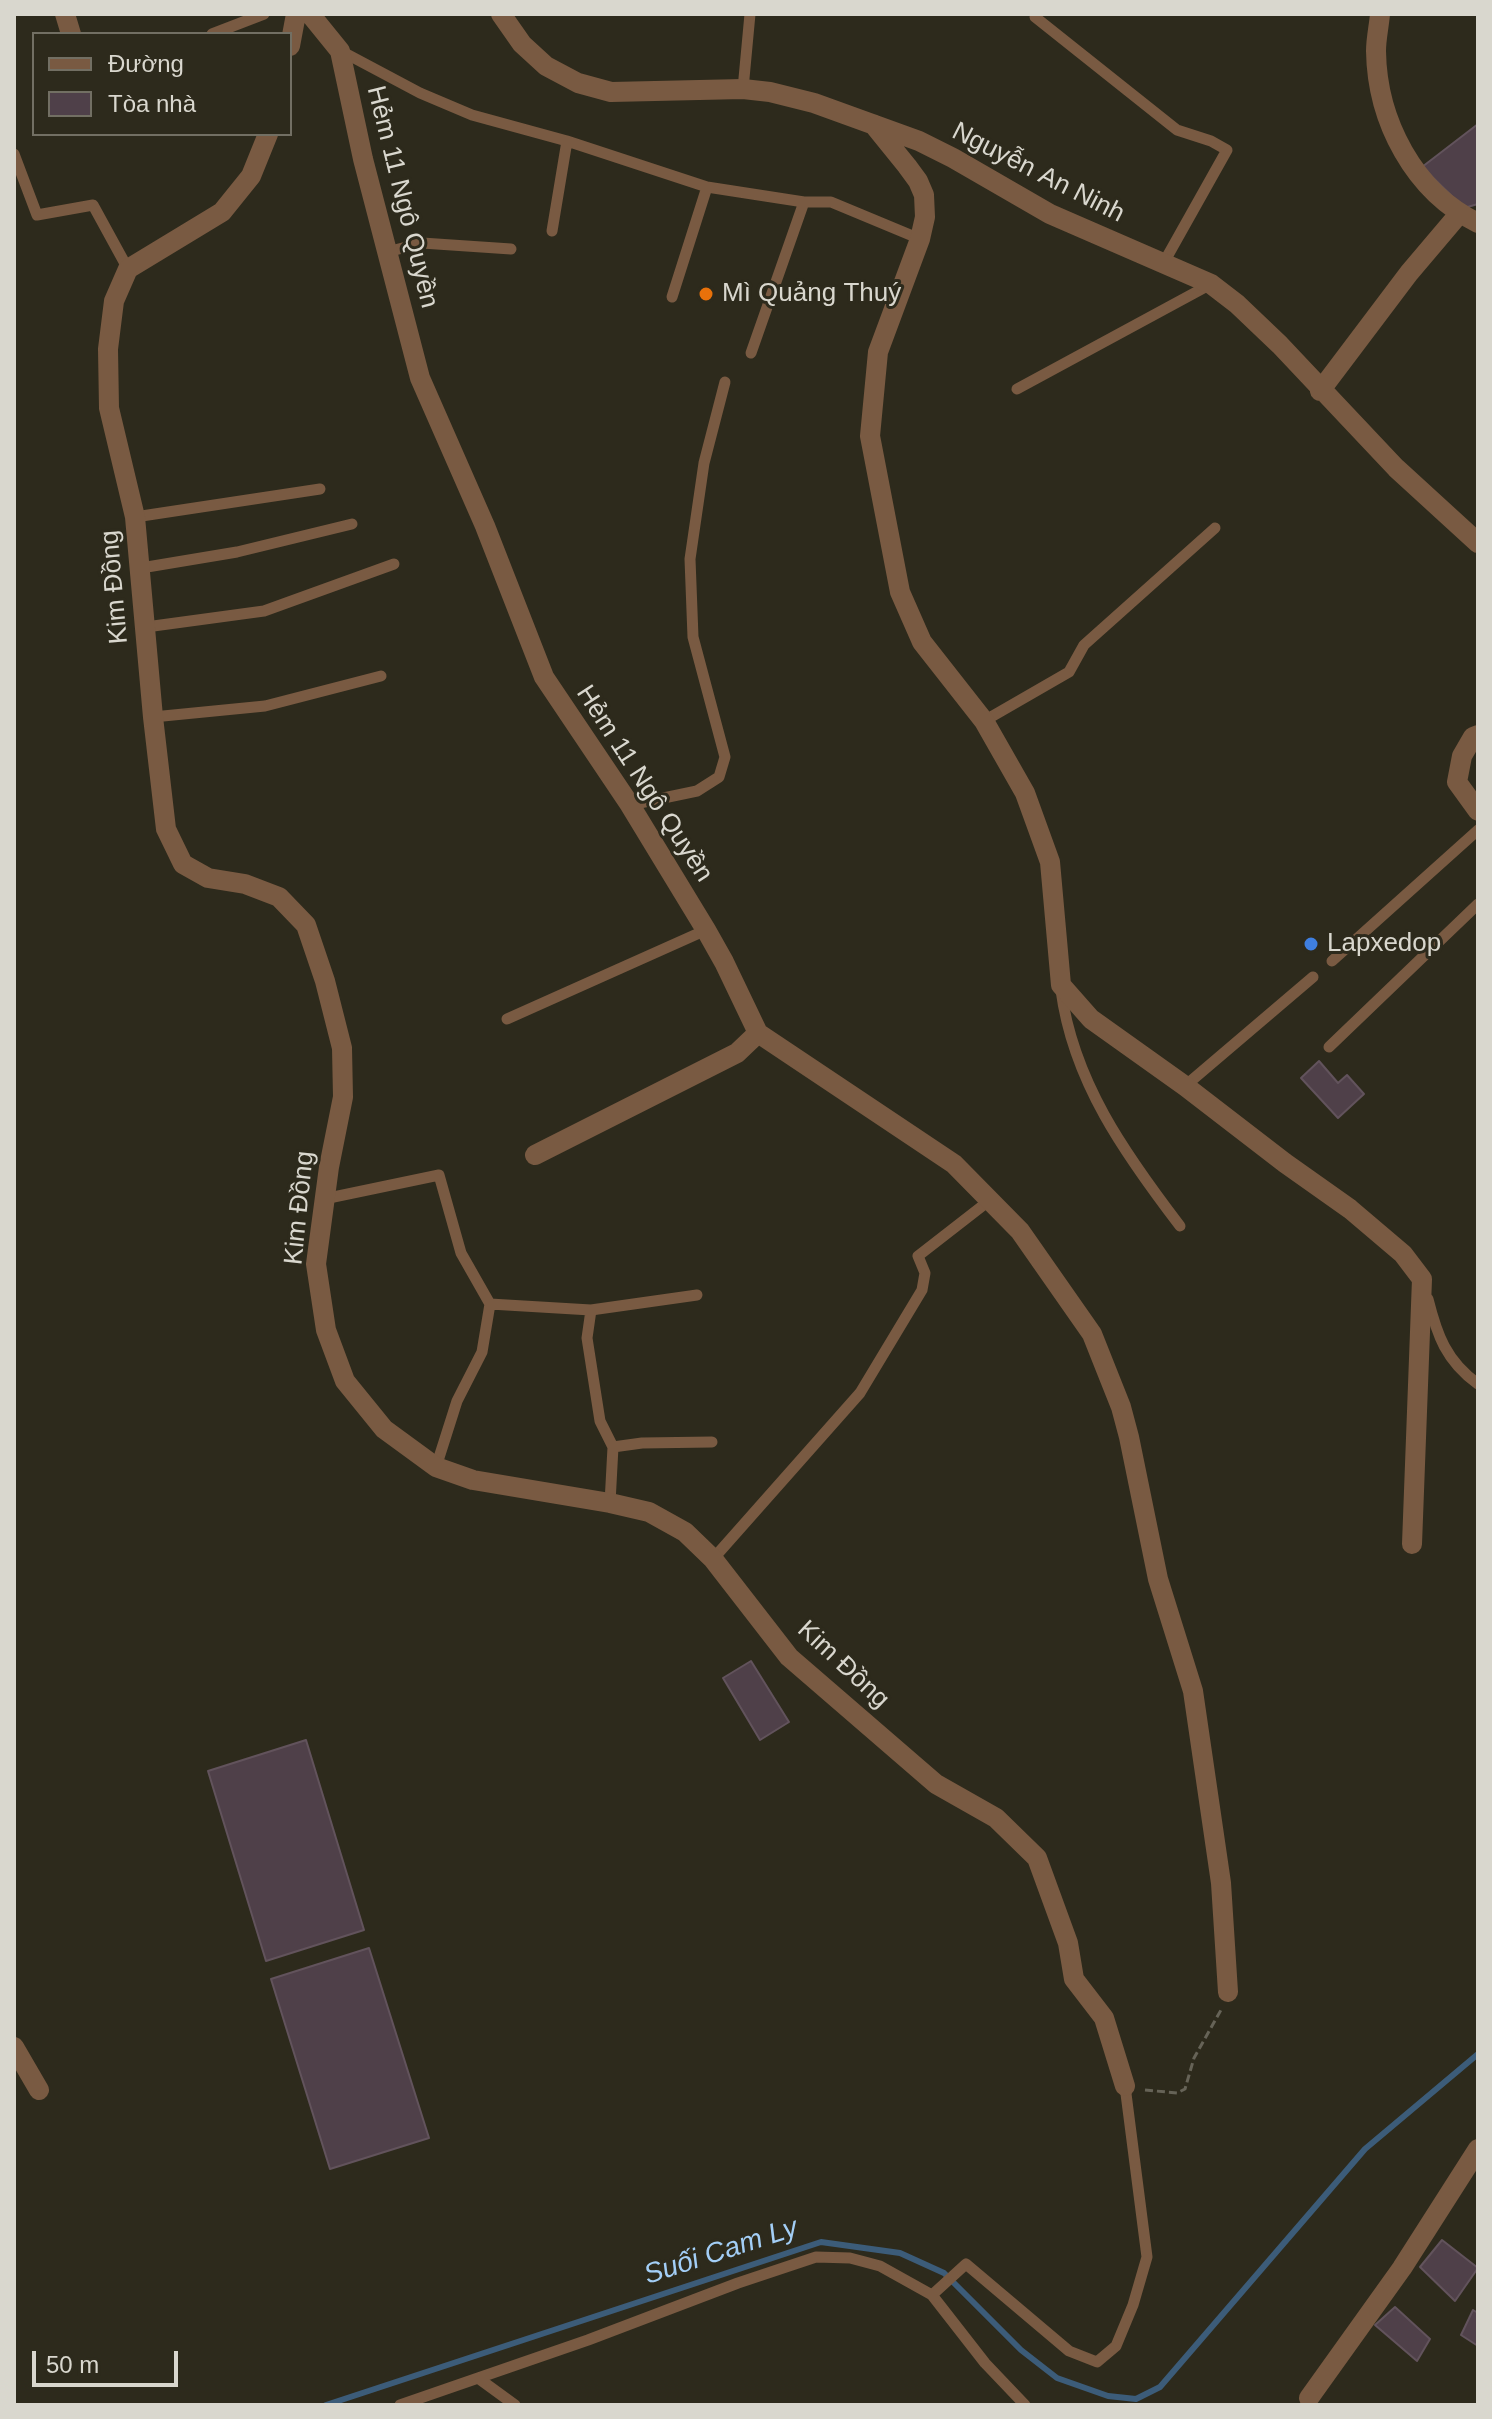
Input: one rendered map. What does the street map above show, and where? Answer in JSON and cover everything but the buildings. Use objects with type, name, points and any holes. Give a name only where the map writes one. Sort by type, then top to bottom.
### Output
[{"type":"street","points":[[292,35],[296,14]]},
{"type":"street","name":"Hẻm 11 Ngô Quyền","points":[[310,14],[340,51],[363,159],[420,378],[485,526],[544,677],[630,805],[706,930],[758,1033]]},
{"type":"street","name":"Nguyễn An Ninh","points":[[501,14],[522,44],[546,66],[578,83],[622,92],[743,89],[814,103],[919,141],[1050,214],[1211,284],[1280,345],[1320,391],[1396,468],[1478,543]]},
{"type":"street","points":[[1380,14],[1376,51],[1382,99],[1396,139],[1412,168],[1431,190],[1459,214],[1478,223]]},
{"type":"street","points":[[873,124],[918,181],[924,195],[925,217],[920,239],[878,352],[870,436],[900,592],[922,642],[984,721],[1025,793],[1050,862],[1061,985],[1091,1019],[1350,1209],[1403,1254],[1422,1279],[1412,1544]]},
{"type":"street","points":[[128,269],[222,212],[251,176],[267,136]]},
{"type":"street","points":[[1320,391],[1409,273],[1459,214]]},
{"type":"street","name":"Kim Đồng","points":[[128,269],[114,301],[108,349],[109,408],[135,517],[166,829],[183,864],[208,878],[245,884],[279,897],[306,925],[325,981],[342,1048],[343,1097],[324,1199],[316,1264],[326,1330],[345,1381],[384,1429],[436,1467],[473,1480],[649,1512],[685,1532],[713,1559],[789,1657],[936,1784],[996,1818],[1037,1858],[1068,1943],[1074,1979],[1104,2018],[1125,2086]]},
{"type":"street","points":[[1478,735],[1473,737],[1462,756],[1457,782],[1478,811]]},
{"type":"street","points":[[535,1155],[737,1053],[758,1033],[954,1164],[1020,1231],[1092,1334],[1121,1407],[1158,1579],[1193,1691],[1221,1883],[1228,1992]]},
{"type":"street","points":[[14,2047],[39,2090]]},
{"type":"street","points":[[1309,2398],[1402,2268],[1478,2149]]},
{"type":"lane","points":[[217,32],[264,14]]},
{"type":"lane","points":[[743,89],[750,14]]},
{"type":"lane","points":[[1035,17],[1177,130],[1211,141],[1227,150],[1163,264]]},
{"type":"lane","name":"Hẻm 11 Ngô Quyền","points":[[340,51],[420,93],[472,115],[567,141],[707,187],[804,202],[831,202],[920,239]]},
{"type":"lane","points":[[552,231],[567,141]]},
{"type":"lane","points":[[14,154],[37,215],[93,205],[128,269]]},
{"type":"lane","points":[[672,297],[707,187]]},
{"type":"lane","points":[[751,353],[804,202]]},
{"type":"lane","points":[[387,252],[422,243],[511,249]]},
{"type":"lane","points":[[1017,389],[1211,284]]},
{"type":"lane","points":[[630,805],[697,791],[719,777],[725,757],[693,637],[690,559],[704,463],[725,382]]},
{"type":"lane","points":[[135,517],[320,489]]},
{"type":"lane","points":[[141,568],[237,552],[352,524]]},
{"type":"lane","points":[[984,721],[1069,672],[1084,645],[1215,528]]},
{"type":"lane","points":[[146,627],[264,611],[394,564]]},
{"type":"lane","points":[[153,717],[265,706],[381,676]]},
{"type":"lane","points":[[1332,961],[1478,830]]},
{"type":"lane","points":[[1329,1047],[1478,904]]},
{"type":"lane","points":[[507,1019],[706,930]]},
{"type":"lane","points":[[1185,1086],[1313,977]]},
{"type":"lane","points":[[1061,985],[1065,1022],[1078,1064],[1132,1162],[1180,1226]]},
{"type":"lane","points":[[324,1199],[439,1175],[461,1253],[490,1304],[482,1352],[457,1401],[436,1467]]},
{"type":"lane","points":[[713,1559],[860,1393],[922,1290],[925,1273],[918,1256],[990,1200]]},
{"type":"lane","points":[[1422,1279],[1432,1317],[1446,1351],[1459,1370],[1478,1384]]},
{"type":"lane","points":[[490,1304],[591,1310],[697,1295]]},
{"type":"lane","points":[[591,1310],[587,1338],[600,1421],[613,1447],[610,1503]]},
{"type":"lane","points":[[613,1447],[642,1443],[712,1442]]},
{"type":"lane","points":[[932,2295],[966,2264],[1069,2351],[1097,2362],[1116,2346],[1133,2305],[1147,2257],[1125,2086]]},
{"type":"lane","points":[[400,2405],[816,2257],[850,2258],[880,2266],[932,2295],[985,2363],[1025,2405]]},
{"type":"lane","points":[[478,2378],[515,2405]]},
{"type":"path","points":[[1125,2086],[1177,2093],[1185,2089],[1194,2058],[1218,2019],[1228,1992]]},
{"type":"waterway","name":"Suối Cam Ly","points":[[326,2405],[821,2242],[900,2253],[944,2273],[1021,2350],[1057,2378],[1108,2396],[1136,2399],[1160,2387],[1365,2149],[1478,2054]]},
{"type":"place","name":"Mì Quảng Thuý","points":[[706,294]]},
{"type":"place","name":"Lapxedop","points":[[1311,944]]}]
